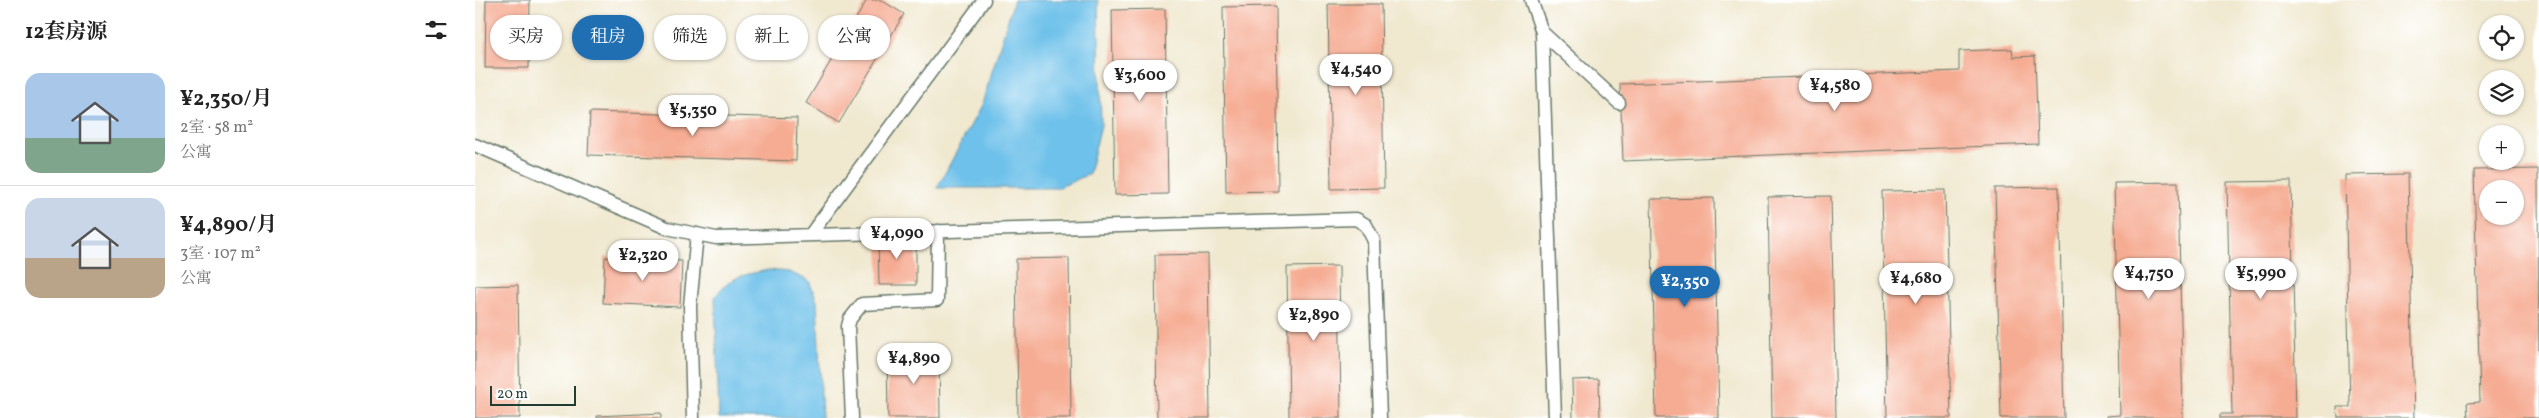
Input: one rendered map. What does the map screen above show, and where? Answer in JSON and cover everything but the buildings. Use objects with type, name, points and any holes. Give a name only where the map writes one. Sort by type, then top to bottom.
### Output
[{"type":"lane","points":[[809,235],[984,0]]},
{"type":"lane","points":[[1531,0],[1542,32],[1555,418]]},
{"type":"lane","points":[[1542,32],[1619,103]]},
{"type":"lane","points":[[475,145],[667,228],[716,238],[1356,219],[1366,225],[1374,241],[1380,418]]},
{"type":"lane","points":[[852,418],[848,326],[850,319],[862,304],[937,300],[938,231]]},
{"type":"lane","points":[[693,418],[689,306],[697,234]]},
{"type":"water","points":[[1014,0],[1098,0],[1101,125],[1089,174],[1058,188],[937,188],[982,104]]},
{"type":"water","points":[[768,270],[789,272],[809,281],[817,301],[822,418],[719,418],[715,297],[732,281],[745,275]]}]
